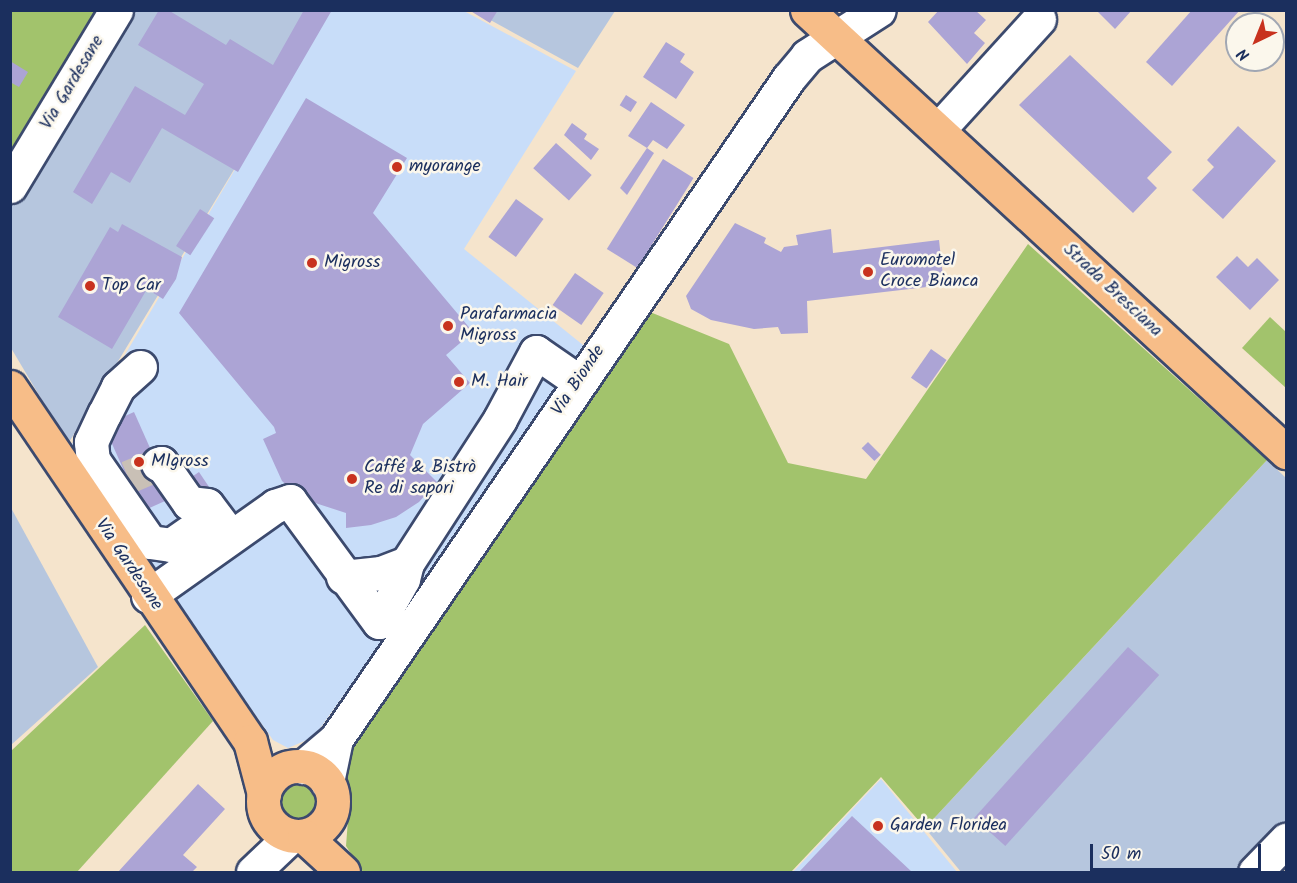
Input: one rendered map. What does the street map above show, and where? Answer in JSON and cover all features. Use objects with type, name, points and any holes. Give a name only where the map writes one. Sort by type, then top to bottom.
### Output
[{"type":"main road","name":"Strada Bresciana","points":[[807,10],[1287,452]]},
{"type":"main road","name":"Via Gardesane","points":[[10,387],[148,596],[250,741],[291,822],[341,870]]},
{"type":"main road","name":"Via Gardesane","points":[[250,741],[306,772]]},
{"type":"main road","points":[[306,772],[333,795],[332,810],[291,822],[275,774],[306,772]]},
{"type":"street","name":"Via Gardesane","points":[[10,186],[116,10]]},
{"type":"street","points":[[837,37],[855,10]]},
{"type":"street","name":"Via Bionde","points":[[306,772],[336,739],[578,381],[788,78],[807,56],[879,10]]},
{"type":"street","points":[[938,130],[1039,19]]},
{"type":"street","points":[[140,367],[118,387],[90,450],[93,460],[150,542],[171,545],[290,501],[343,577],[379,622],[403,579],[407,563],[500,419],[536,352],[578,381]]},
{"type":"street","points":[[99,426],[121,480],[128,477]]},
{"type":"street","points":[[158,465],[161,463],[189,503],[207,505],[223,526]]},
{"type":"street","points":[[148,596],[223,526]]},
{"type":"street","points":[[343,577],[381,573],[407,563]]},
{"type":"street","points":[[255,871],[291,822]]},
{"type":"street","points":[[1255,873],[1287,840]]},
{"type":"shaded area","points":[[127,11],[330,11],[68,444],[11,348],[10,202]]},
{"type":"shaded area","points":[[329,11],[464,11],[576,71],[464,249],[588,349],[314,737],[288,748],[273,740],[69,449]]},
{"type":"shaded area","points":[[474,11],[615,11],[578,68]]},
{"type":"shaded area","points":[[1267,460],[1286,478],[1286,824],[1240,872],[961,872],[925,828]]},
{"type":"shaded area","points":[[10,506],[98,667],[11,745],[10,745]]},
{"type":"shaded area","name":"Garden Floridea","points":[[881,779],[957,872],[793,872]]},
{"type":"green space","points":[[11,11],[105,11],[11,170]]},
{"type":"green space","points":[[1028,244],[1267,460],[925,828],[881,777],[791,872],[363,872],[346,846],[350,793],[345,772],[351,750],[650,312],[729,344],[788,463],[866,479]]},
{"type":"green space","points":[[1270,317],[1286,332],[1286,388],[1242,348]]},
{"type":"green space","points":[[145,625],[213,721],[77,872],[11,872],[11,751]]},
{"type":"green space","points":[[294,776],[304,776],[314,780],[321,787],[325,802],[321,817],[314,824],[304,828],[294,828],[284,824],[277,817],[273,807],[273,797],[277,787],[284,780]]},
{"type":"building","points":[[159,10],[168,10],[226,45],[230,39],[273,65],[304,10],[332,10],[238,172],[162,128],[130,183],[111,172],[92,204],[73,192],[135,86],[185,115],[204,84],[138,45]]},
{"type":"building","points":[[469,10],[498,10],[490,23]]},
{"type":"building","points":[[939,10],[975,10],[986,20],[974,33],[985,43],[967,64],[928,22]]},
{"type":"building","points":[[1096,10],[1132,10],[1115,29]]},
{"type":"building","points":[[1192,10],[1240,10],[1225,12],[1225,27],[1172,86],[1146,62]]},
{"type":"building","points":[[666,42],[685,54],[680,62],[694,72],[676,99],[643,77]]},
{"type":"building","points":[[1070,55],[1172,152],[1147,178],[1157,188],[1133,213],[1019,105]]},
{"type":"building","points":[[10,61],[28,72],[19,87],[10,82]]},
{"type":"building","points":[[626,95],[637,102],[631,112],[620,105]]},
{"type":"building","name":"Migross","points":[[306,98],[407,158],[373,213],[473,332],[446,355],[470,383],[423,424],[410,455],[437,482],[419,502],[396,517],[371,525],[346,528],[346,513],[303,499],[282,481],[263,439],[276,433],[274,427],[179,313]]},
{"type":"building","points":[[651,102],[685,125],[667,149],[653,140],[647,148],[628,136]]},
{"type":"building","points":[[572,123],[587,134],[584,139],[599,149],[591,160],[564,135]]},
{"type":"building","points":[[1238,126],[1276,161],[1223,219],[1192,190],[1214,167],[1207,160]]},
{"type":"building","points":[[556,143],[592,175],[569,200],[533,168]]},
{"type":"building","points":[[647,148],[654,153],[627,195],[620,188]]},
{"type":"building","points":[[663,159],[694,178],[637,268],[607,249]]},
{"type":"building","points":[[516,199],[544,219],[516,257],[488,237]]},
{"type":"building","points":[[200,209],[214,218],[190,255],[176,246]]},
{"type":"building","points":[[735,223],[766,238],[764,243],[781,252],[784,247],[798,245],[796,235],[831,229],[833,253],[939,240],[944,285],[807,301],[808,333],[781,334],[778,327],[754,329],[711,320],[691,309],[686,296]]},
{"type":"building","points":[[122,224],[182,257],[176,279],[163,299],[147,289],[112,349],[58,317],[110,227],[118,232]]},
{"type":"building","points":[[1237,256],[1248,267],[1257,258],[1279,280],[1250,310],[1216,277]]},
{"type":"building","points":[[575,273],[604,293],[581,325],[553,305]]},
{"type":"building","points":[[931,349],[947,360],[926,389],[911,378]]},
{"type":"building","points":[[134,412],[172,498],[142,511],[104,425]]},
{"type":"building","points":[[868,442],[881,455],[874,461],[862,448]]},
{"type":"building","points":[[199,472],[209,487],[189,500],[179,485]]},
{"type":"building","points":[[1128,647],[1159,675],[1005,846],[974,818]]},
{"type":"building","points":[[198,784],[225,809],[183,855],[197,867],[192,872],[118,872]]},
{"type":"building","points":[[852,816],[912,872],[799,872]]},
{"type":"tunnel","points":[[128,477],[158,464]]},
{"type":"place","name":"myorange","points":[[397,167]]},
{"type":"place","name":"Migross","points":[[312,263]]},
{"type":"place","name":"Euromotel Croce Bianca","points":[[868,272]]},
{"type":"place","name":"Top Car","points":[[90,286]]},
{"type":"place","name":"Parafarmacia Migross","points":[[448,326]]},
{"type":"place","name":"M. Hair","points":[[459,382]]},
{"type":"place","name":"MIgross","points":[[139,462]]},
{"type":"place","name":"Caffé & Bistrò Re di sapori","points":[[352,479]]},
{"type":"place","name":"Garden Floridea","points":[[878,826]]}]
